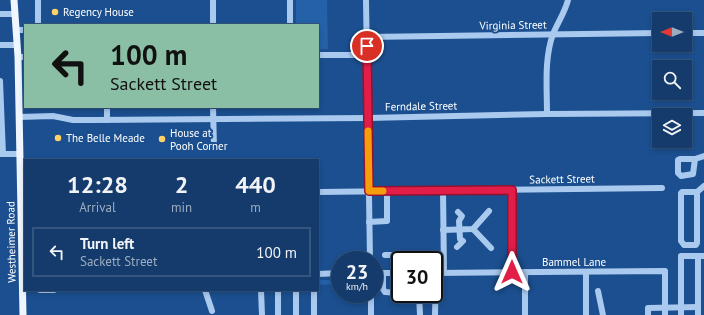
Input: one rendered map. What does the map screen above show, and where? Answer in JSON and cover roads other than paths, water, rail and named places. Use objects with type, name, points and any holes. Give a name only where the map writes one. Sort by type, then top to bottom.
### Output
[{"type":"main road","name":"Westheimer Road","points":[[14,0],[17,45],[22,57],[19,117],[23,194],[23,315]]},
{"type":"street","points":[[38,0],[38,24]]},
{"type":"street","points":[[213,0],[213,24]]},
{"type":"street","points":[[290,0],[290,24]]},
{"type":"street","points":[[366,0],[370,251]]},
{"type":"street","points":[[547,114],[547,68],[549,50],[553,34],[566,8],[568,0]]},
{"type":"street","points":[[0,14],[15,14]]},
{"type":"street","points":[[16,30],[24,30]]},
{"type":"street","name":"Virginia Street","points":[[367,37],[652,33]]},
{"type":"street","points":[[692,33],[704,33]]},
{"type":"street","points":[[0,45],[17,45]]},
{"type":"street","points":[[319,55],[367,55]]},
{"type":"street","points":[[0,81],[1,154],[20,154]]},
{"type":"street","points":[[107,108],[107,120]]},
{"type":"street","points":[[213,108],[214,147]]},
{"type":"street","name":"Ferndale Street","points":[[19,117],[53,116],[73,120],[107,120],[704,113]]},
{"type":"street","points":[[695,159],[704,156]]},
{"type":"street","points":[[697,192],[697,243],[696,245],[684,245],[681,241],[681,193],[697,192],[704,186]]},
{"type":"street","name":"Sackett Street","points":[[319,192],[662,188]]},
{"type":"street","points":[[443,190],[444,272]]},
{"type":"street","points":[[512,190],[512,272]]},
{"type":"street","points":[[370,222],[387,221],[387,191]]},
{"type":"street","points":[[458,212],[462,216],[459,221],[459,230],[460,239],[463,241],[458,247]]},
{"type":"street","points":[[443,230],[473,229],[489,212]]},
{"type":"street","points":[[473,229],[491,248]]},
{"type":"street","points":[[385,255],[391,255]]},
{"type":"street","points":[[681,315],[681,256],[701,256],[698,315]]},
{"type":"street","name":"Bammel Lane","points":[[444,272],[665,271],[665,308]]},
{"type":"street","points":[[525,272],[525,315]]},
{"type":"street","points":[[586,272],[586,315]]},
{"type":"street","points":[[319,274],[331,273]]},
{"type":"street","points":[[391,273],[383,273],[384,291],[391,292]]},
{"type":"street","points":[[205,291],[212,311]]},
{"type":"street","points":[[261,291],[262,315]]},
{"type":"street","points":[[278,291],[278,315]]},
{"type":"street","points":[[296,291],[296,315]]},
{"type":"street","points":[[314,291],[314,315]]},
{"type":"street","points":[[598,291],[603,315]]},
{"type":"street","points":[[370,303],[371,315]]},
{"type":"street","points":[[419,303],[420,315]]},
{"type":"street","points":[[436,303],[436,315]]},
{"type":"street","points":[[648,315],[648,308],[698,307]]},
{"type":"street","points":[[665,308],[665,315]]},
{"type":"place","name":"Regency House","points":[[55,12]]},
{"type":"place","name":"The Belle Meade","points":[[58,138]]},
{"type":"place","name":"House at Pooh Corner","points":[[162,139]]}]
